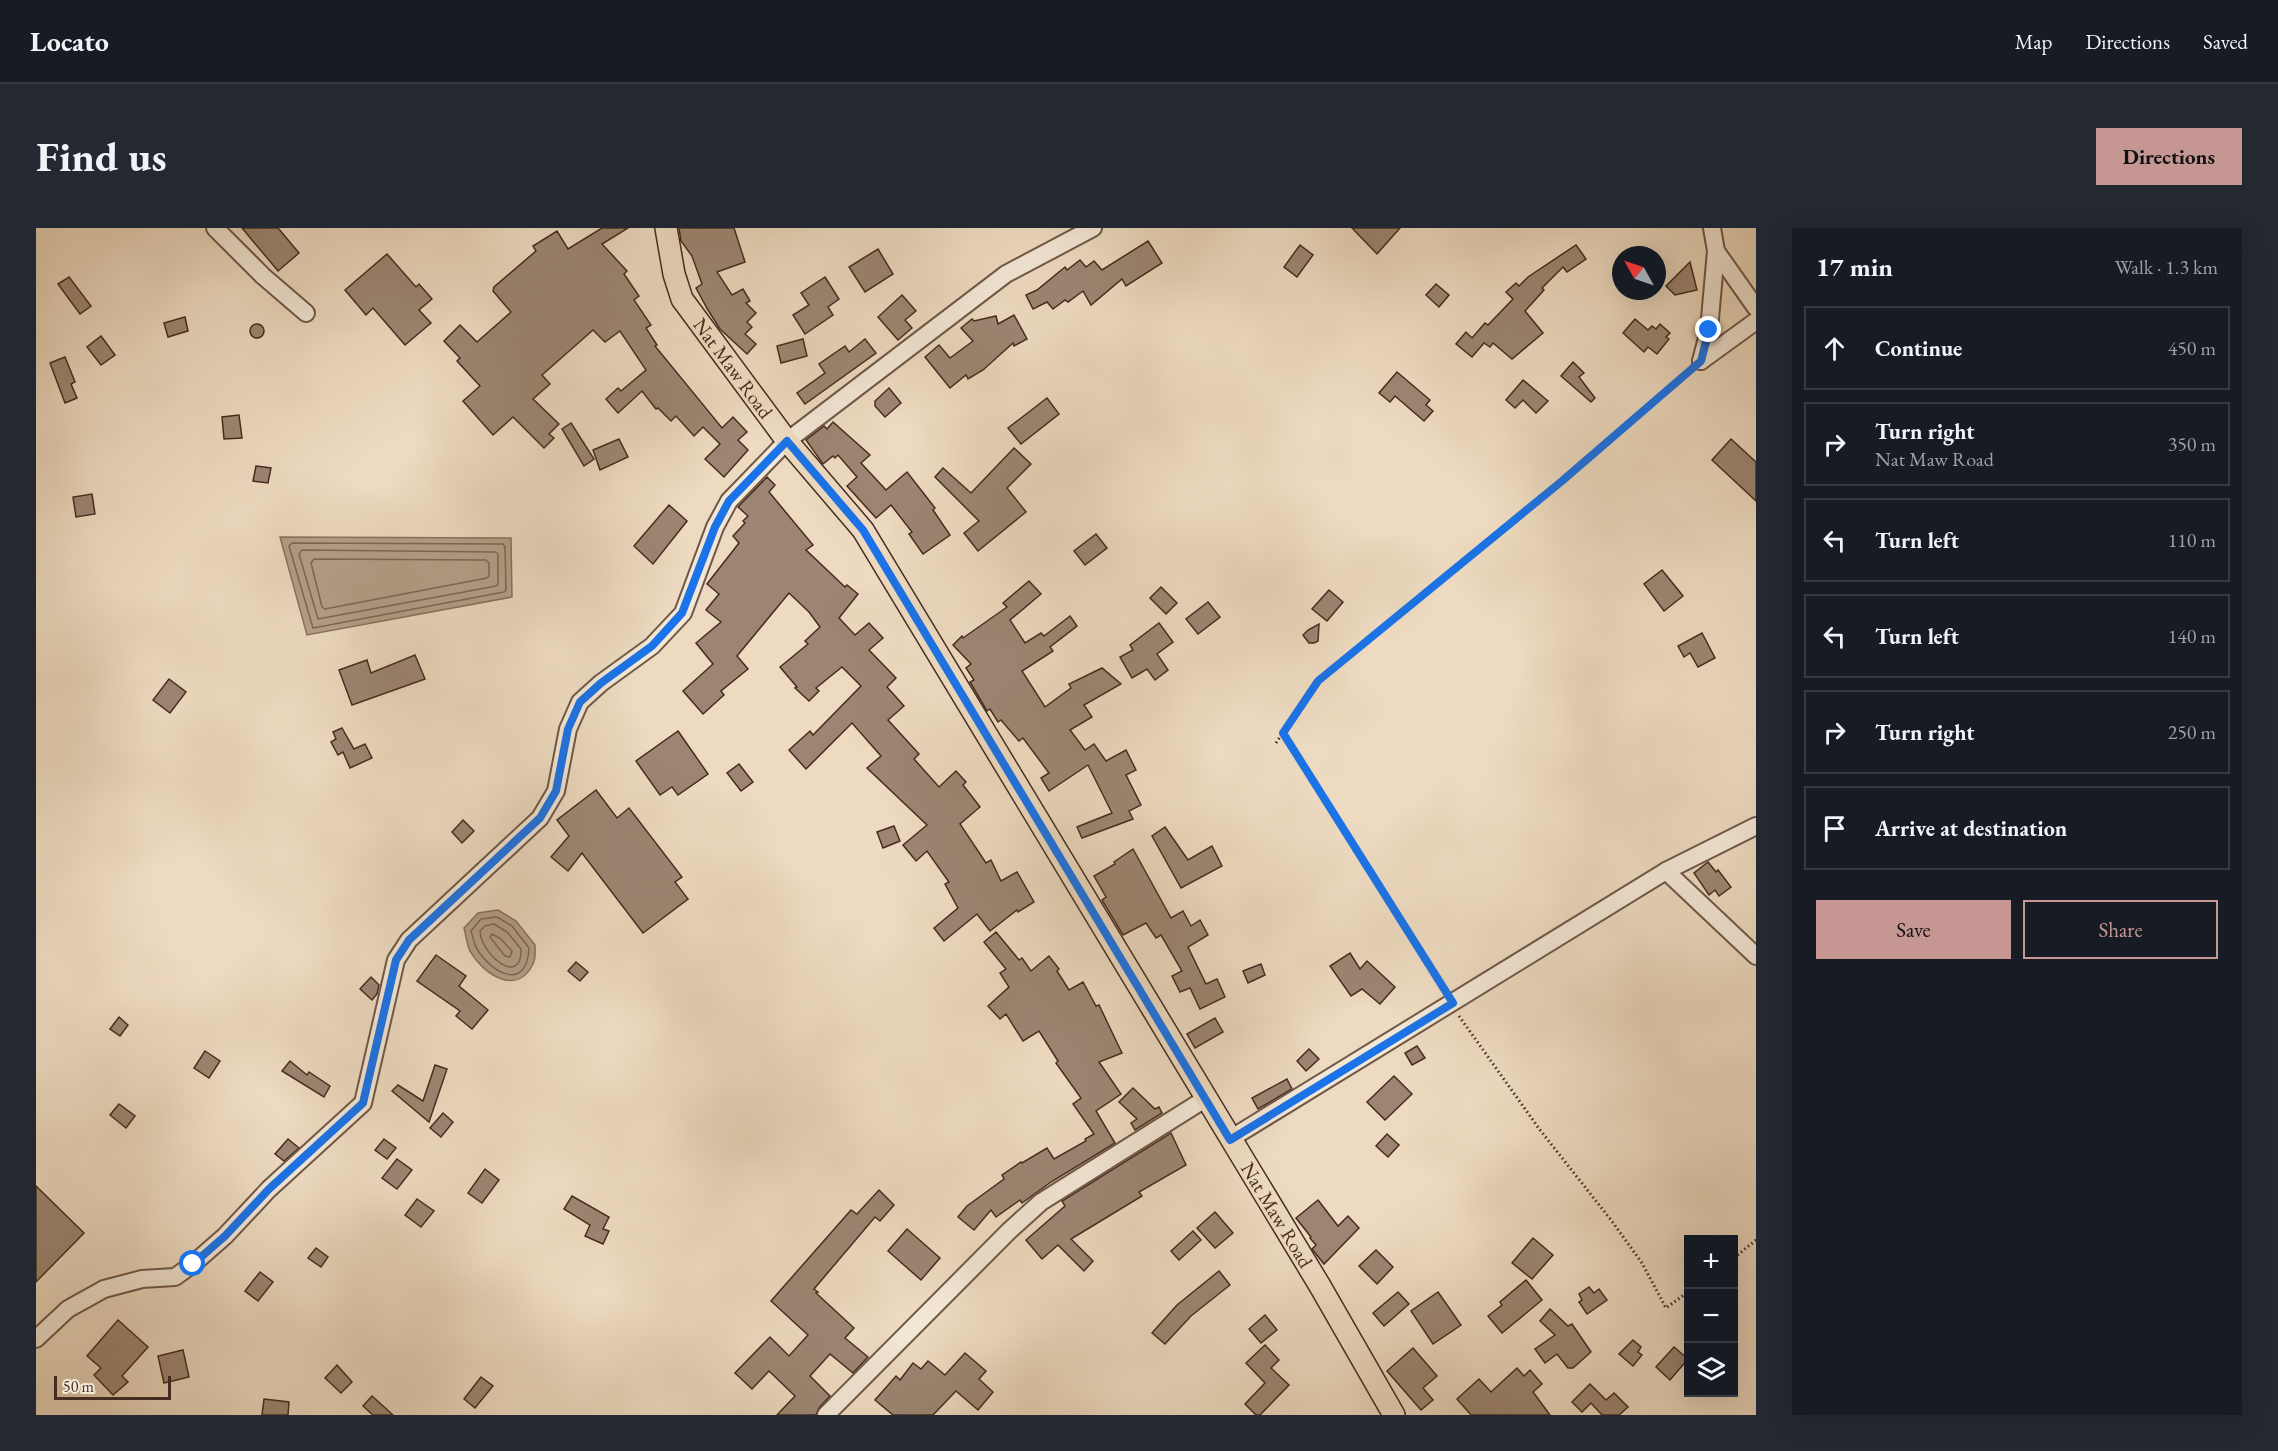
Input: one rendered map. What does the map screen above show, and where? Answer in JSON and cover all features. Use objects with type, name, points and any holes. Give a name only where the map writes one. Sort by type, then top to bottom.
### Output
[{"type":"main road","name":"Nat Maw Road","points":[[666,228],[674,274],[682,299],[787,441],[863,530],[1320,1286],[1394,1415]]},
{"type":"street","points":[[215,228],[263,276],[306,313]]},
{"type":"street","points":[[36,1339],[68,1309],[104,1288],[142,1279],[175,1277],[225,1236],[269,1189],[363,1103],[396,960],[409,940],[540,818],[556,791],[568,729],[580,702],[601,683],[652,646],[682,613],[715,527],[729,501],[787,441],[1006,273],[1093,228]]},
{"type":"street","points":[[1701,361],[1709,330],[1716,251],[1713,228]]},
{"type":"street","points":[[1716,251],[1756,308]]},
{"type":"street","points":[[1701,361],[1756,321]]},
{"type":"street","points":[[1230,1140],[1455,1008],[1666,871],[1756,826]]},
{"type":"street","points":[[1666,871],[1756,956]]},
{"type":"street","points":[[826,1415],[1009,1231],[1041,1202],[1206,1099]]},
{"type":"path","points":[[1276,743],[1318,681],[1562,481],[1701,361]]},
{"type":"path","points":[[1283,733],[1455,1008],[1540,1130],[1642,1263],[1666,1308],[1684,1295]]},
{"type":"path","points":[[1738,1255],[1756,1240]]},
{"type":"water","points":[[280,537],[511,538],[512,597],[307,635]]},
{"type":"water","points":[[498,910],[516,921],[535,945],[533,964],[526,974],[518,979],[509,980],[491,974],[476,960],[468,946],[464,928],[478,913]]},
{"type":"building","points":[[242,228],[278,228],[299,253],[278,271]]},
{"type":"building","points":[[602,228],[628,228],[602,244],[627,271],[624,274],[639,296],[634,300],[651,325],[646,328],[657,345],[655,346],[722,428],[733,417],[747,432],[738,440],[748,450],[724,477],[705,459],[720,444],[703,427],[694,436],[676,416],[671,421],[658,408],[656,409],[642,391],[618,413],[606,399],[618,388],[621,391],[646,370],[620,331],[605,342],[593,330],[542,375],[550,384],[533,399],[559,424],[549,434],[554,438],[544,448],[513,417],[493,435],[463,401],[480,386],[457,361],[460,358],[444,341],[460,325],[477,342],[511,312],[493,291],[494,287],[536,251],[533,246],[557,231],[568,249]]},
{"type":"building","points":[[679,228],[734,228],[745,262],[717,272],[732,295],[743,289],[750,301],[746,303],[756,313],[747,322],[752,327],[745,334],[756,344],[747,354],[720,329],[696,288],[702,284],[692,256],[681,241]]},
{"type":"building","points":[[1352,228],[1400,228],[1377,254]]},
{"type":"building","points":[[1148,241],[1162,263],[1126,286],[1122,279],[1091,305],[1083,291],[1053,309],[1047,302],[1033,309],[1026,295],[1037,290],[1065,267],[1067,270],[1080,260],[1086,267],[1094,261],[1102,270]]},
{"type":"building","points":[[1300,245],[1313,255],[1297,277],[1284,267]]},
{"type":"building","points":[[1576,245],[1586,259],[1567,272],[1563,267],[1542,288],[1544,290],[1525,311],[1543,333],[1512,359],[1493,343],[1490,347],[1484,343],[1472,357],[1456,344],[1466,332],[1472,338],[1485,323],[1488,325],[1513,299],[1506,292],[1516,283],[1519,286],[1528,277]]},
{"type":"building","points":[[878,249],[893,274],[865,292],[849,267]]},
{"type":"building","points":[[387,254],[416,287],[419,284],[432,299],[419,310],[431,323],[405,345],[373,308],[366,315],[345,290]]},
{"type":"building","points":[[1690,262],[1697,290],[1675,295],[1666,286]]},
{"type":"building","points":[[69,277],[91,306],[80,314],[58,284]]},
{"type":"building","points":[[825,277],[839,299],[828,307],[833,315],[805,334],[793,315],[809,305],[801,293]]},
{"type":"building","points":[[1436,284],[1449,295],[1439,307],[1426,295]]},
{"type":"building","points":[[902,295],[916,311],[905,320],[912,328],[898,340],[878,317]]},
{"type":"building","points":[[1014,315],[1027,339],[1014,346],[1013,343],[983,370],[968,379],[966,375],[950,388],[925,357],[939,345],[950,358],[973,341],[961,328],[972,319],[974,321],[996,316],[998,324]]},
{"type":"building","points":[[185,317],[188,331],[168,337],[164,323]]},
{"type":"building","points":[[1635,319],[1648,330],[1652,326],[1656,329],[1660,324],[1670,333],[1666,337],[1669,339],[1657,354],[1648,347],[1644,352],[1623,333]]},
{"type":"building","points":[[257,324],[262,326],[264,331],[262,336],[257,338],[252,336],[250,331],[252,326]]},
{"type":"building","points":[[101,336],[115,355],[101,365],[87,347]]},
{"type":"building","points":[[803,339],[807,356],[781,363],[777,346]]},
{"type":"building","points":[[865,339],[876,353],[805,404],[797,393],[825,373],[819,364],[845,346],[849,352]]},
{"type":"building","points":[[65,357],[75,382],[71,384],[77,398],[65,403],[50,363]]},
{"type":"building","points":[[1573,362],[1584,373],[1579,377],[1595,398],[1591,402],[1561,376]]},
{"type":"building","points":[[1397,372],[1430,400],[1426,405],[1433,411],[1424,421],[1395,396],[1390,402],[1379,393]]},
{"type":"building","points":[[1523,380],[1548,401],[1536,413],[1523,400],[1515,408],[1506,400]]},
{"type":"building","points":[[889,388],[901,403],[885,417],[875,406],[875,401]]},
{"type":"building","points":[[1047,398],[1059,414],[1021,444],[1008,428]]},
{"type":"building","points":[[239,415],[242,438],[224,439],[222,417]]},
{"type":"building","points":[[833,422],[870,455],[861,463],[886,490],[907,472],[935,508],[933,510],[950,535],[923,554],[909,534],[912,532],[891,505],[876,518],[847,486],[857,477],[838,455],[823,464],[806,440],[824,426],[827,429]]},
{"type":"building","points":[[571,423],[594,459],[584,466],[562,429]]},
{"type":"building","points":[[619,439],[628,457],[600,470],[593,450]]},
{"type":"building","points":[[1731,439],[1756,462],[1756,501],[1712,460]]},
{"type":"building","points":[[1014,448],[1031,464],[1007,488],[1026,512],[978,551],[964,533],[979,521],[935,477],[943,468],[971,493]]},
{"type":"building","points":[[256,466],[271,468],[268,483],[253,481]]},
{"type":"building","points":[[767,477],[775,485],[769,492],[813,545],[806,550],[845,587],[847,585],[858,594],[839,618],[855,635],[869,623],[883,638],[869,650],[896,678],[887,687],[904,706],[888,720],[919,754],[914,759],[939,787],[956,771],[966,782],[963,785],[980,807],[960,824],[986,863],[991,860],[1001,881],[1017,872],[1034,902],[1018,912],[1017,910],[990,931],[977,914],[944,941],[934,928],[958,908],[945,884],[949,882],[927,851],[916,861],[903,845],[927,825],[867,768],[881,756],[852,723],[806,769],[789,750],[810,731],[813,735],[861,686],[842,667],[816,688],[819,691],[809,701],[795,688],[797,687],[780,667],[808,644],[805,641],[820,627],[809,612],[789,593],[737,656],[748,669],[721,691],[724,695],[703,714],[683,691],[713,664],[696,643],[721,622],[706,610],[719,594],[707,584],[739,543],[733,536],[748,516],[738,507]]},
{"type":"building","points":[[92,494],[95,514],[76,517],[73,497]]},
{"type":"building","points":[[669,505],[687,521],[653,564],[634,546]]},
{"type":"building","points":[[1096,534],[1107,548],[1085,565],[1074,551]]},
{"type":"building","points":[[1662,570],[1683,596],[1664,611],[1644,584]]},
{"type":"building","points":[[1029,581],[1041,594],[1010,620],[1025,643],[1041,633],[1044,636],[1070,616],[1077,626],[1050,647],[1053,651],[1022,671],[1045,707],[1071,688],[1069,684],[1102,668],[1121,684],[1084,705],[1092,717],[1070,730],[1085,750],[1094,744],[1106,761],[1126,750],[1136,770],[1126,775],[1141,805],[1129,811],[1133,819],[1082,838],[1077,827],[1112,813],[1088,765],[1049,791],[1041,778],[1049,773],[1023,738],[1019,741],[1001,720],[998,722],[990,709],[987,711],[970,682],[974,680],[966,668],[971,664],[953,645],[962,636],[963,638],[1007,607],[1003,603]]},
{"type":"building","points":[[1161,587],[1177,603],[1166,614],[1150,598]]},
{"type":"building","points":[[1329,590],[1343,602],[1327,621],[1312,609]]},
{"type":"building","points":[[1208,602],[1220,617],[1198,634],[1186,619]]},
{"type":"building","points":[[1159,623],[1173,642],[1157,654],[1168,670],[1155,680],[1147,669],[1132,678],[1120,657],[1133,650],[1130,645]]},
{"type":"building","points":[[1319,624],[1318,641],[1309,643],[1303,635]]},
{"type":"building","points":[[1702,633],[1715,658],[1698,667],[1690,653],[1684,657],[1678,646]]},
{"type":"building","points":[[415,655],[425,679],[352,705],[339,670],[367,660],[371,673]]},
{"type":"building","points":[[169,679],[186,692],[170,713],[153,700]]},
{"type":"building","points":[[342,728],[354,749],[365,744],[372,758],[350,768],[343,752],[338,755],[331,742],[336,739],[333,732]]},
{"type":"building","points":[[678,731],[708,774],[678,795],[672,787],[660,795],[636,761]]},
{"type":"building","points":[[739,764],[753,782],[741,791],[727,773]]},
{"type":"building","points":[[596,790],[617,818],[629,808],[682,877],[675,882],[688,899],[643,933],[582,853],[568,871],[551,857],[569,836],[557,820]]},
{"type":"building","points":[[463,820],[474,831],[462,843],[452,832]]},
{"type":"building","points":[[894,826],[900,841],[883,848],[877,832]]},
{"type":"building","points":[[1165,827],[1188,860],[1212,846],[1222,866],[1181,888],[1152,836]]},
{"type":"building","points":[[1133,849],[1171,918],[1183,911],[1191,926],[1200,920],[1208,935],[1188,947],[1206,984],[1217,979],[1225,997],[1200,1009],[1190,988],[1180,992],[1172,976],[1182,971],[1161,935],[1156,938],[1146,923],[1123,935],[1102,900],[1106,897],[1094,876],[1115,864],[1114,862]]},
{"type":"building","points":[[1708,862],[1716,872],[1718,870],[1731,887],[1719,896],[1715,890],[1709,895],[1694,873]]},
{"type":"building","points":[[996,932],[1019,960],[1022,958],[1031,971],[1049,956],[1059,969],[1057,971],[1069,990],[1083,982],[1096,1006],[1099,1005],[1122,1053],[1099,1062],[1121,1094],[1096,1111],[1115,1143],[1051,1182],[1022,1203],[1020,1200],[996,1217],[991,1210],[974,1230],[958,1217],[967,1206],[1004,1179],[1002,1175],[1047,1148],[1054,1159],[1094,1134],[1073,1104],[1081,1098],[1056,1063],[1058,1061],[1039,1031],[1023,1041],[1006,1014],[1000,1019],[988,1006],[1009,987],[1000,973],[1006,969],[984,942]]},
{"type":"building","points":[[1350,953],[1360,969],[1367,961],[1395,987],[1380,1004],[1362,989],[1351,996],[1330,966]]},
{"type":"building","points":[[436,955],[466,976],[459,986],[488,1010],[472,1029],[456,1016],[460,1011],[417,981]]},
{"type":"building","points":[[576,962],[588,972],[580,981],[568,971]]},
{"type":"building","points":[[1261,964],[1265,975],[1248,983],[1243,971]]},
{"type":"building","points":[[371,977],[379,985],[377,994],[372,1000],[360,989]]},
{"type":"building","points":[[119,1017],[128,1025],[120,1036],[110,1029]]},
{"type":"building","points":[[1215,1018],[1223,1032],[1195,1048],[1187,1034]]},
{"type":"building","points":[[1417,1046],[1425,1058],[1412,1065],[1405,1053]]},
{"type":"building","points":[[1309,1049],[1319,1059],[1306,1071],[1297,1061]]},
{"type":"building","points":[[205,1051],[220,1061],[209,1078],[194,1068]]},
{"type":"building","points":[[290,1061],[307,1075],[309,1072],[330,1086],[324,1097],[282,1071]]},
{"type":"building","points":[[435,1065],[447,1069],[429,1122],[392,1091],[398,1085],[423,1101]]},
{"type":"building","points":[[1394,1076],[1412,1094],[1385,1120],[1367,1102]]},
{"type":"building","points":[[1287,1079],[1292,1089],[1258,1109],[1252,1098]]},
{"type":"building","points":[[1133,1088],[1155,1109],[1159,1107],[1162,1113],[1135,1130],[1131,1123],[1137,1119],[1119,1102]]},
{"type":"building","points":[[119,1104],[135,1116],[126,1128],[110,1115]]},
{"type":"building","points":[[443,1113],[453,1122],[441,1137],[430,1128]]},
{"type":"building","points":[[1171,1133],[1186,1165],[1139,1192],[1142,1196],[1071,1239],[1093,1261],[1084,1271],[1058,1245],[1042,1259],[1026,1240],[1065,1206],[1062,1201]]},
{"type":"building","points":[[1387,1134],[1399,1145],[1388,1157],[1376,1146]]},
{"type":"building","points":[[288,1139],[299,1148],[284,1161],[275,1154]]},
{"type":"building","points":[[384,1139],[396,1148],[387,1159],[375,1150]]},
{"type":"building","points":[[397,1159],[412,1170],[397,1189],[382,1178]]},
{"type":"building","points":[[485,1169],[499,1180],[482,1203],[468,1193]]},
{"type":"building","points":[[36,1186],[84,1233],[36,1282]]},
{"type":"building","points":[[879,1190],[894,1205],[880,1221],[875,1217],[814,1289],[854,1328],[845,1338],[868,1357],[853,1373],[830,1354],[810,1376],[830,1396],[816,1415],[777,1415],[795,1396],[769,1371],[752,1389],[735,1373],[770,1337],[789,1356],[808,1335],[771,1301],[851,1210],[857,1214]]},
{"type":"building","points":[[572,1196],[609,1217],[603,1229],[609,1231],[603,1244],[585,1236],[590,1225],[564,1209]]},
{"type":"building","points":[[417,1199],[434,1211],[421,1227],[405,1215]]},
{"type":"building","points":[[1318,1200],[1338,1226],[1348,1216],[1359,1228],[1324,1264],[1312,1249],[1316,1245],[1296,1218]]},
{"type":"building","points":[[1215,1212],[1233,1233],[1215,1248],[1197,1228]]},
{"type":"building","points":[[907,1229],[940,1258],[921,1280],[888,1251]]},
{"type":"building","points":[[1193,1231],[1201,1240],[1179,1260],[1171,1251]]},
{"type":"building","points":[[1533,1238],[1553,1255],[1532,1279],[1512,1263]]},
{"type":"building","points":[[316,1248],[328,1257],[321,1267],[308,1258]]},
{"type":"building","points":[[1376,1250],[1393,1267],[1377,1284],[1359,1266]]},
{"type":"building","points":[[1219,1271],[1230,1285],[1191,1316],[1165,1344],[1152,1333],[1177,1305]]},
{"type":"building","points":[[260,1272],[273,1282],[258,1301],[245,1291]]},
{"type":"building","points":[[1526,1280],[1542,1300],[1502,1333],[1488,1316],[1502,1305],[1500,1302]]},
{"type":"building","points":[[1589,1287],[1594,1293],[1599,1289],[1607,1300],[1587,1314],[1579,1302],[1582,1300],[1579,1294]]},
{"type":"building","points":[[1398,1292],[1409,1304],[1384,1326],[1373,1313]]},
{"type":"building","points":[[1438,1292],[1461,1325],[1433,1344],[1411,1311]]},
{"type":"building","points":[[1550,1309],[1568,1326],[1572,1324],[1591,1352],[1573,1368],[1568,1368],[1557,1354],[1545,1363],[1535,1349],[1555,1335],[1540,1321]]},
{"type":"building","points":[[1265,1315],[1277,1330],[1261,1343],[1249,1329]]},
{"type":"building","points":[[118,1320],[148,1347],[122,1376],[128,1382],[113,1395],[94,1375],[101,1368],[87,1356]]},
{"type":"building","points":[[1633,1340],[1641,1347],[1638,1352],[1642,1355],[1633,1366],[1619,1354]]},
{"type":"building","points":[[1265,1345],[1279,1360],[1271,1368],[1289,1385],[1260,1415],[1256,1415],[1245,1404],[1265,1383],[1246,1363]]},
{"type":"building","points":[[1674,1347],[1684,1356],[1684,1364],[1670,1380],[1656,1367]]},
{"type":"building","points":[[1413,1348],[1437,1376],[1423,1388],[1433,1400],[1421,1410],[1387,1371]]},
{"type":"building","points":[[183,1350],[189,1377],[164,1383],[158,1356]]},
{"type":"building","points":[[965,1353],[986,1371],[979,1379],[993,1392],[978,1410],[956,1391],[933,1415],[893,1415],[875,1400],[896,1376],[900,1380],[913,1363],[921,1369],[928,1361],[945,1375]]},
{"type":"building","points":[[337,1365],[352,1382],[341,1393],[325,1378]]},
{"type":"building","points":[[1517,1368],[1524,1376],[1530,1370],[1542,1384],[1533,1392],[1550,1415],[1471,1415],[1457,1399],[1479,1379],[1491,1392]]},
{"type":"building","points":[[481,1377],[493,1386],[475,1408],[464,1399]]},
{"type":"building","points":[[1590,1384],[1606,1400],[1614,1393],[1628,1407],[1619,1415],[1602,1415],[1591,1403],[1582,1412],[1572,1402]]},
{"type":"building","points":[[372,1396],[393,1415],[373,1415],[363,1406]]},
{"type":"building","points":[[264,1399],[289,1402],[288,1415],[262,1415]]},
{"type":"route","points":[[193,1264],[225,1236],[269,1189],[363,1103],[396,960],[409,940],[540,818],[556,791],[568,729],[580,702],[601,683],[652,646],[682,613],[715,527],[729,501],[787,441],[863,530],[1230,1140],[1453,1003],[1283,733],[1318,681],[1562,481],[1701,361],[1709,330]]}]
